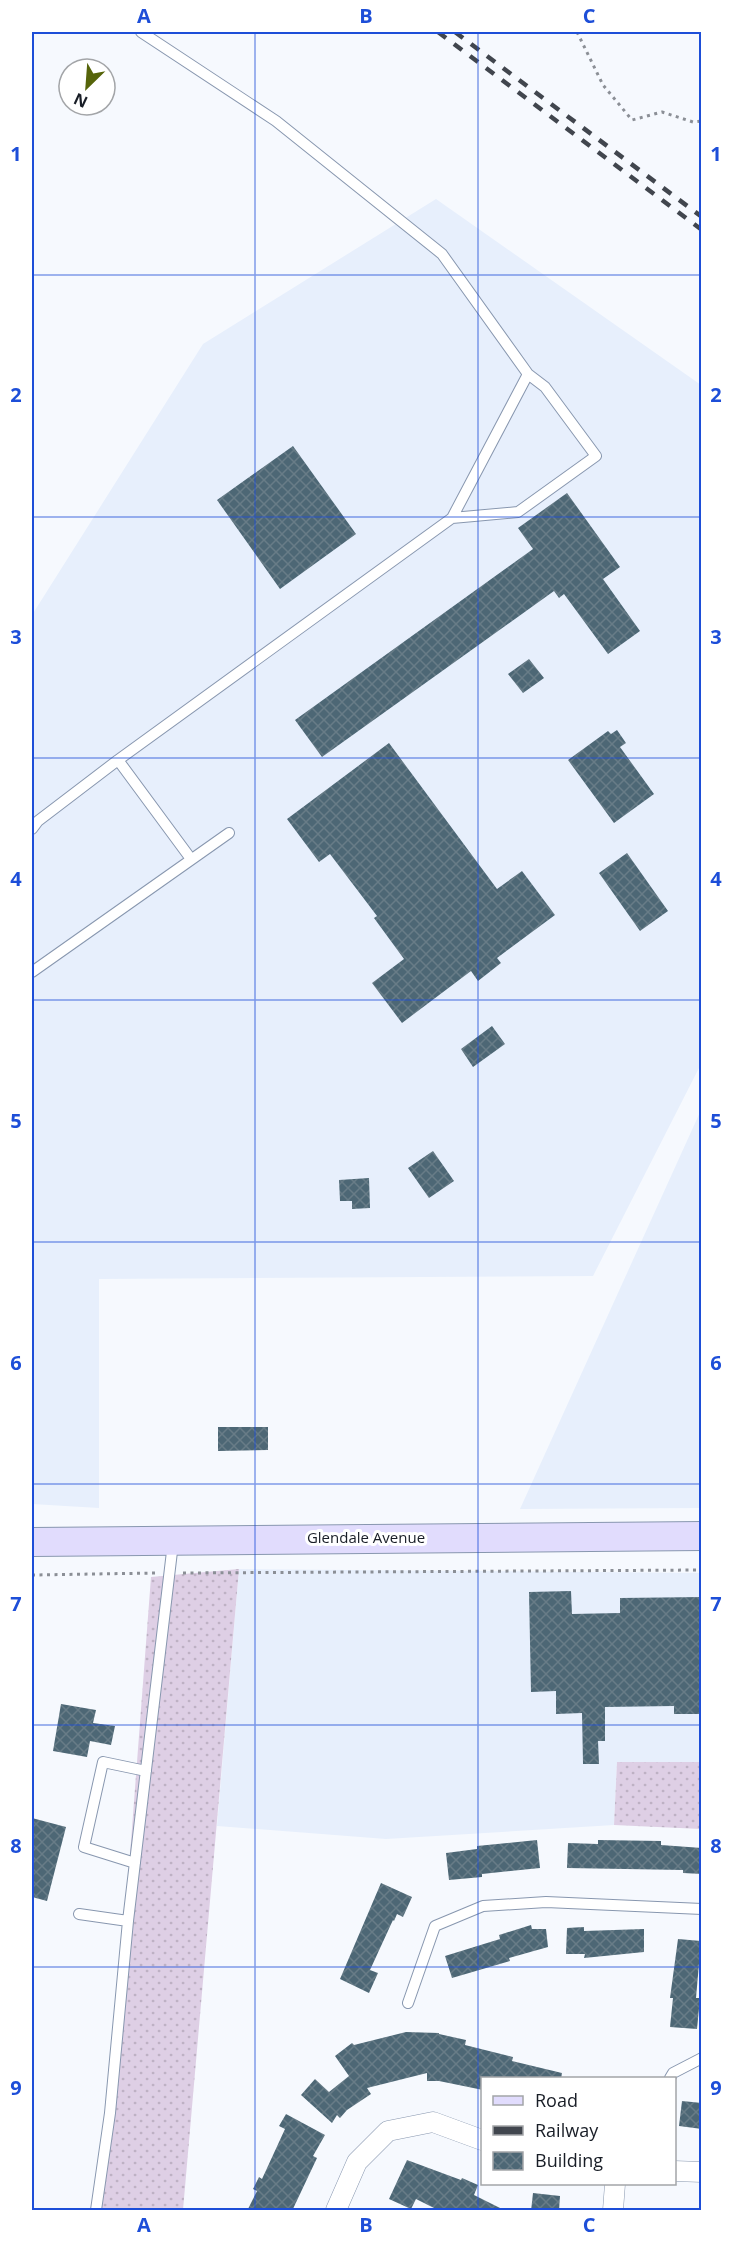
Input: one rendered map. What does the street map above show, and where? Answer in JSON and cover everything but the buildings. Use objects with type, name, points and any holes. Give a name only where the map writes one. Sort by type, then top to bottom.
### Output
[{"type":"main road","name":"Glendale Avenue","points":[[32,1542],[702,1536]]},
{"type":"street","points":[[336,2211],[357,2162],[388,2131],[433,2122],[481,2139]]},
{"type":"street","points":[[676,2171],[702,2172]]},
{"type":"street","points":[[613,2211],[615,2185]]},
{"type":"lane","points":[[141,32],[276,121],[442,254],[528,374],[545,387],[596,456],[518,512],[452,518]]},
{"type":"lane","points":[[32,829],[38,821],[118,760],[452,518],[528,374]]},
{"type":"lane","points":[[118,760],[191,859]]},
{"type":"lane","points":[[32,972],[229,833]]},
{"type":"lane","points":[[96,2211],[110,2113],[128,1921],[174,1539]]},
{"type":"lane","points":[[135,1863],[84,1847],[103,1762],[146,1771]]},
{"type":"lane","points":[[408,2003],[435,1926],[483,1906],[546,1902],[702,1909]]},
{"type":"lane","points":[[80,1914],[128,1921]]},
{"type":"lane","points":[[671,2077],[673,2073],[702,2058]]},
{"type":"path","points":[[577,32],[603,85],[632,120],[662,112],[693,122],[702,121]]},
{"type":"path","points":[[32,1575],[702,1570]]},
{"type":"shaded area","points":[[436,199],[701,385],[701,1064],[593,1276],[99,1279],[99,1508],[32,1504],[32,615],[203,344]]},
{"type":"shaded area","points":[[701,1110],[701,1508],[520,1509]]},
{"type":"shaded area","points":[[239,1569],[701,1573],[701,1762],[617,1762],[614,1825],[386,1839],[217,1826]]},
{"type":"shaded area","points":[[239,1569],[183,2210],[97,2210],[105,2185],[151,1577]]},
{"type":"shaded area","points":[[617,1762],[701,1762],[701,1829],[614,1825]]},
{"type":"railway","points":[[438,32],[702,230]]},
{"type":"railway","points":[[455,32],[702,217]]}]
